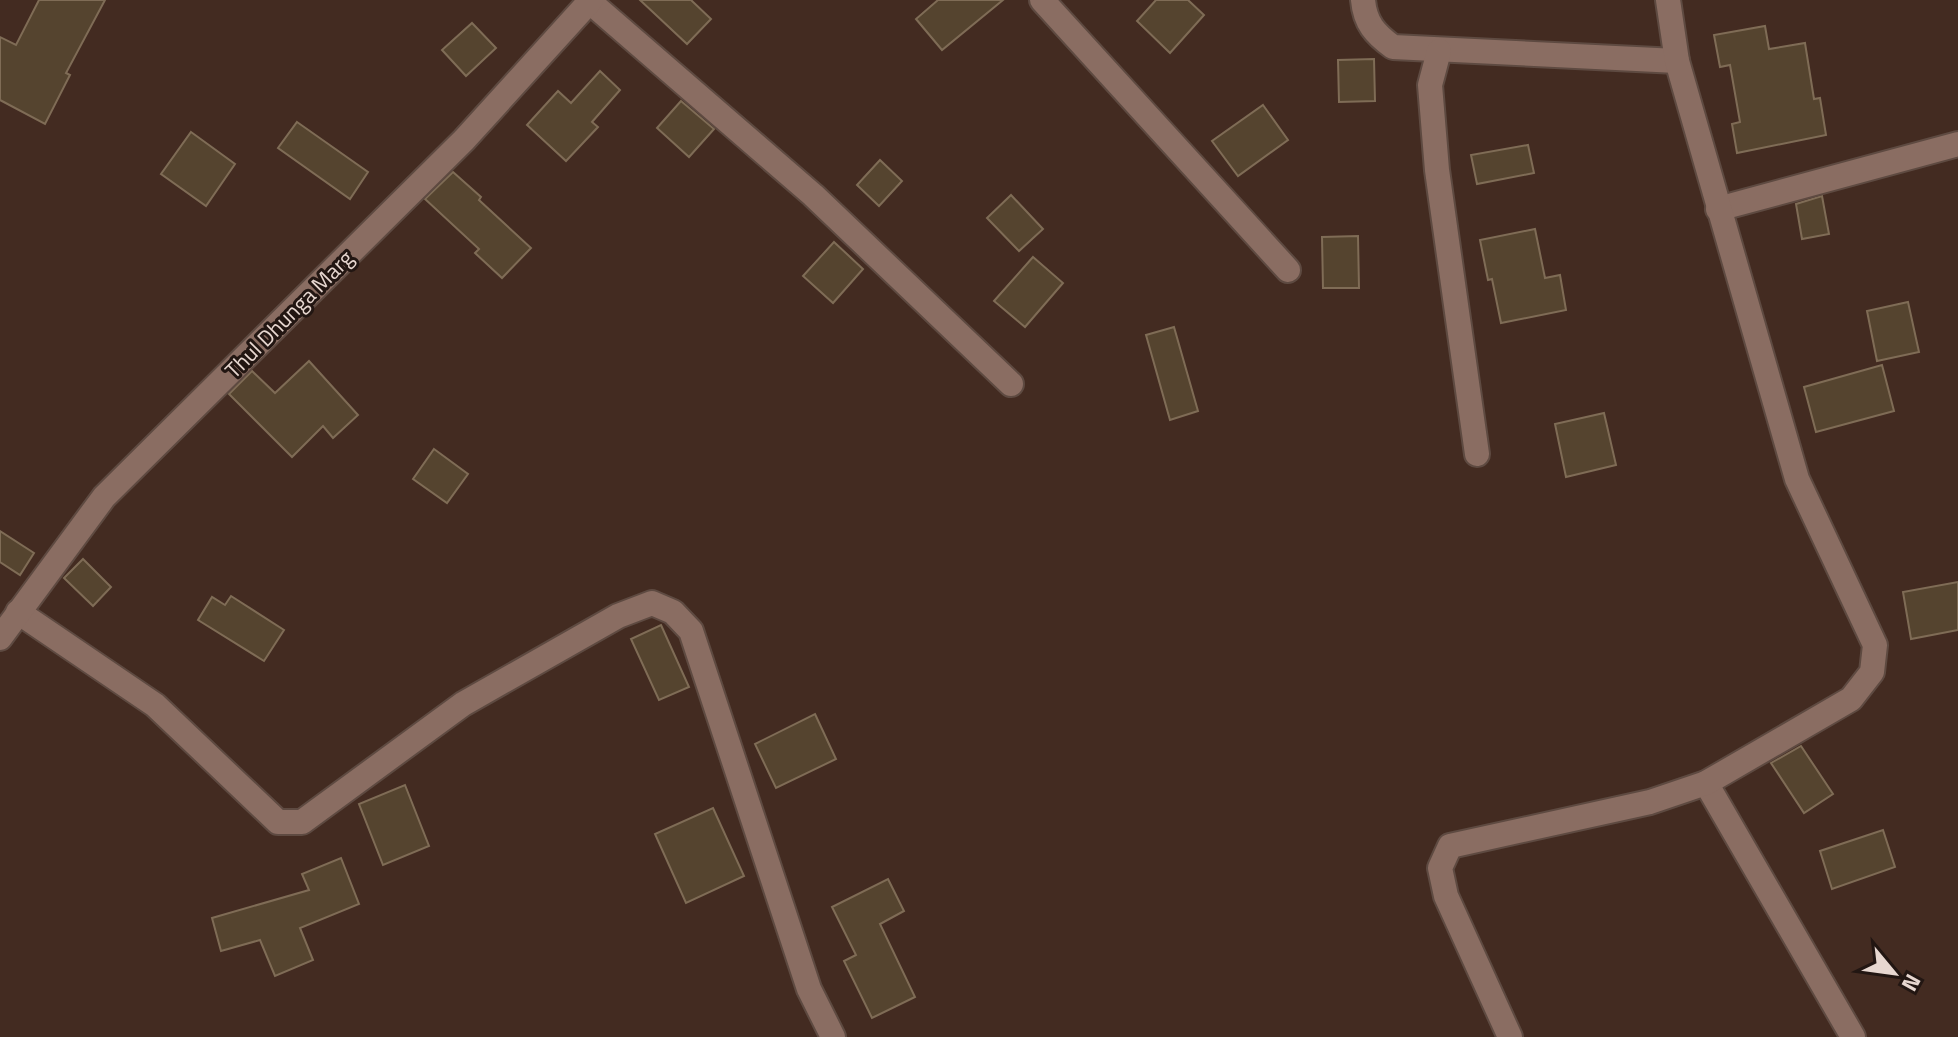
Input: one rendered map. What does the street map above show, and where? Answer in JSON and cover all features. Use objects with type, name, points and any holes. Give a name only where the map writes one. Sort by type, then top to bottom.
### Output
[{"type":"street","points":[[1042,0],[1288,270]]},
{"type":"street","points":[[1363,0],[1364,15],[1375,34],[1393,47],[1677,61]]},
{"type":"street","points":[[1510,1037],[1446,896],[1440,868],[1450,846],[1650,802],[1706,783],[1851,699],[1872,672],[1875,645],[1797,479],[1677,61],[1668,0]]},
{"type":"street","points":[[590,1],[813,195],[1011,384]]},
{"type":"street","name":"Thul Dhunga Marg","points":[[0,638],[104,497],[464,140],[590,1]]},
{"type":"street","points":[[1439,51],[1430,85],[1437,170],[1477,454]]},
{"type":"street","points":[[1718,209],[1958,144]]},
{"type":"street","points":[[18,612],[155,705],[278,822],[302,822],[476,696],[618,616],[652,603],[673,612],[691,631],[809,989],[833,1037]]},
{"type":"street","points":[[1706,783],[1853,1037]]},
{"type":"building","points":[[39,0],[105,0],[66,73],[70,75],[45,124],[0,100],[0,37],[16,45]]},
{"type":"building","points":[[640,0],[691,0],[711,19],[687,44]]},
{"type":"building","points":[[938,0],[1003,0],[942,50],[916,19]]},
{"type":"building","points":[[1156,0],[1188,0],[1204,15],[1170,53],[1137,21]]},
{"type":"building","points":[[472,23],[496,48],[466,76],[442,50]]},
{"type":"building","points":[[1765,26],[1769,49],[1805,43],[1814,99],[1820,98],[1826,135],[1737,153],[1732,124],[1740,122],[1730,65],[1720,67],[1714,35]]},
{"type":"building","points":[[1374,59],[1375,101],[1339,102],[1338,60]]},
{"type":"building","points":[[600,71],[620,90],[592,122],[598,127],[566,161],[527,125],[558,91],[571,103]]},
{"type":"building","points":[[681,101],[714,129],[689,157],[657,128]]},
{"type":"building","points":[[1263,105],[1288,140],[1238,176],[1212,141]]},
{"type":"building","points":[[297,122],[368,172],[350,199],[278,148]]},
{"type":"building","points":[[191,132],[235,164],[206,206],[161,174]]},
{"type":"building","points":[[1528,145],[1534,173],[1477,184],[1471,155]]},
{"type":"building","points":[[880,160],[902,181],[879,206],[857,185]]},
{"type":"building","points":[[453,172],[531,248],[502,278],[475,253],[479,249],[425,199]]},
{"type":"building","points":[[1011,195],[1043,229],[1019,251],[987,218]]},
{"type":"building","points":[[1822,196],[1829,234],[1802,239],[1796,204]]},
{"type":"building","points":[[1535,229],[1545,278],[1560,275],[1566,310],[1501,323],[1480,240]]},
{"type":"building","points":[[1358,236],[1359,288],[1323,288],[1322,237]]},
{"type":"building","points":[[834,242],[863,269],[833,303],[803,276]]},
{"type":"building","points":[[1033,257],[1063,283],[1025,327],[994,301]]},
{"type":"building","points":[[1908,302],[1919,352],[1877,361],[1867,311]]},
{"type":"building","points":[[1174,327],[1198,411],[1170,420],[1146,335]]},
{"type":"building","points":[[309,361],[358,415],[333,438],[323,426],[292,457],[229,394],[252,371],[275,393]]},
{"type":"building","points":[[1882,365],[1894,411],[1816,432],[1804,387]]},
{"type":"building","points":[[1604,413],[1616,465],[1566,477],[1555,424]]},
{"type":"building","points":[[434,449],[468,474],[447,503],[413,479]]},
{"type":"building","points":[[0,531],[34,553],[20,575],[0,562]]},
{"type":"building","points":[[83,559],[111,587],[93,606],[64,578]]},
{"type":"building","points":[[1958,582],[1958,630],[1911,639],[1903,592]]},
{"type":"building","points":[[231,596],[284,630],[264,661],[198,620],[212,597],[225,605]]},
{"type":"building","points":[[661,625],[689,687],[659,700],[631,639]]},
{"type":"building","points":[[815,714],[836,759],[776,788],[755,744]]},
{"type":"building","points":[[1801,746],[1833,794],[1804,813],[1771,763]]},
{"type":"building","points":[[405,785],[429,846],[383,865],[359,804]]},
{"type":"building","points":[[713,808],[744,876],[686,903],[655,834]]},
{"type":"building","points":[[1883,830],[1895,867],[1832,889],[1820,851]]},
{"type":"building","points":[[341,858],[359,904],[300,928],[313,960],[275,976],[260,940],[221,951],[212,918],[309,890],[302,874]]},
{"type":"building","points":[[888,879],[904,911],[880,924],[915,997],[872,1018],[844,961],[856,955],[832,907]]}]
